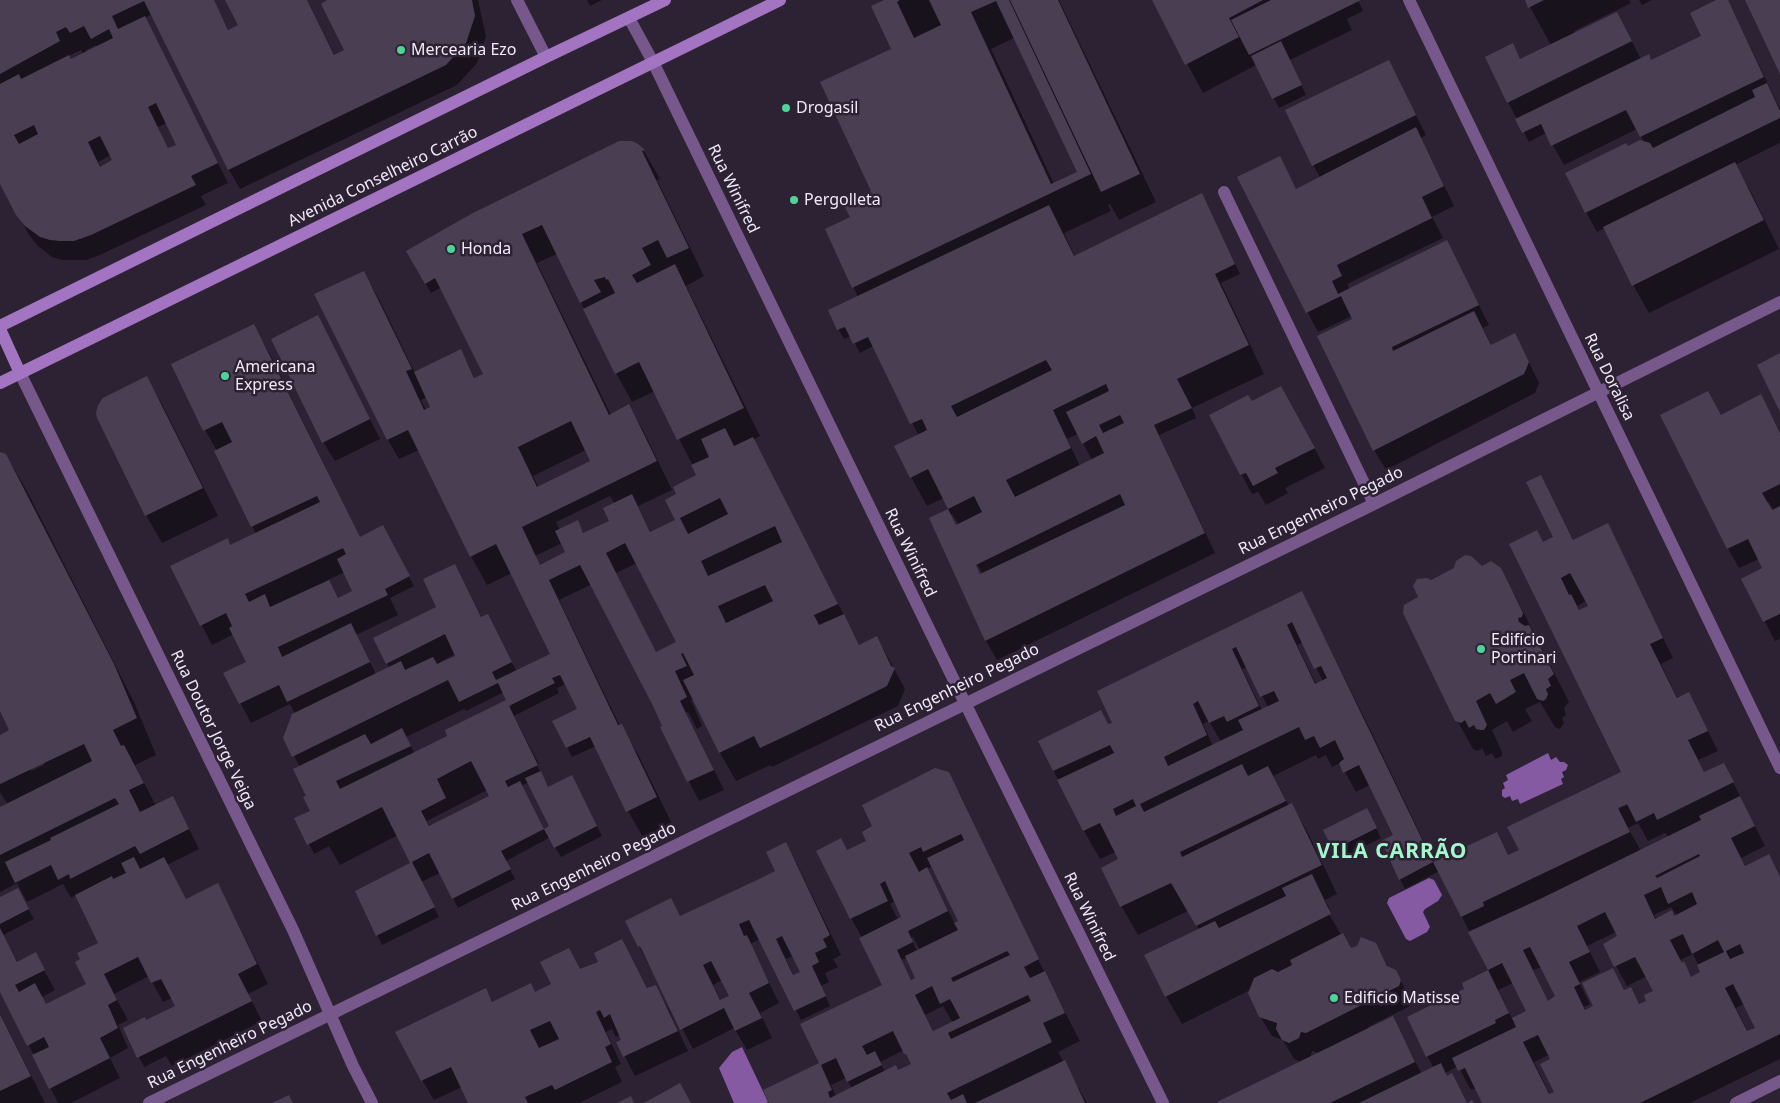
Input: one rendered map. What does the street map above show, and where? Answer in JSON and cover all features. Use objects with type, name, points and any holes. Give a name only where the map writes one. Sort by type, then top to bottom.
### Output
[{"type":"main road","points":[[20,373],[0,328],[546,57],[665,0]]},
{"type":"main road","name":"Avenida Conselheiro Carrão","points":[[0,383],[780,0]]},
{"type":"street","points":[[518,0],[546,57]]},
{"type":"street","name":"Rua Doralisa","points":[[1409,0],[1780,768]]},
{"type":"street","name":"Rua Winifred","points":[[629,18],[1163,1103]]},
{"type":"street","points":[[1224,192],[1374,504]]},
{"type":"street","name":"Rua Engenheiro Pegado","points":[[149,1103],[1374,504],[1780,302]]},
{"type":"street","name":"Rua Doutor Jorge Veiga","points":[[20,373],[288,921],[372,1103]]},
{"type":"street","points":[[1736,1103],[1780,1081]]},
{"type":"shaded area","points":[[1548,753],[1551,760],[1556,757],[1560,762],[1568,765],[1566,770],[1562,772],[1564,777],[1561,779],[1563,784],[1520,804],[1518,799],[1512,801],[1510,796],[1505,798],[1502,796],[1502,790],[1505,788],[1503,783],[1508,780],[1506,775]]},
{"type":"shaded area","points":[[1429,878],[1434,880],[1442,895],[1438,901],[1423,912],[1430,927],[1427,932],[1410,941],[1406,939],[1387,903],[1389,898]]},
{"type":"shaded area","points":[[742,1047],[768,1102],[766,1103],[734,1103],[719,1068],[732,1052]]},
{"type":"building","points":[[0,0],[214,0],[228,30],[238,25],[225,0],[307,0],[334,55],[344,50],[321,4],[327,0],[472,0],[475,16],[466,43],[446,65],[228,170],[144,1],[112,16],[118,29],[145,16],[218,163],[191,176],[196,185],[91,235],[74,241],[50,240],[40,237],[25,226],[16,215],[0,184],[0,84],[19,74],[21,79],[69,55],[71,59],[113,38],[109,29],[91,39],[84,26],[70,33],[66,27],[56,32],[60,41],[0,74]],"holes":[[[156,103],[176,145],[168,148],[148,107]],[[34,125],[38,134],[19,144],[14,135]],[[100,136],[112,160],[100,167],[88,142]]]},
{"type":"building","points":[[884,0],[900,0],[897,2],[914,38],[941,25],[929,0],[1009,0],[1091,174],[852,288],[825,229],[850,217],[843,203],[871,191],[820,82],[891,49],[871,6]],"holes":[[[996,1],[1077,172],[1051,184],[971,12]]]},
{"type":"building","points":[[1010,0],[1058,0],[1140,174],[1101,192]]},
{"type":"building","points":[[1152,0],[1263,0],[1229,18],[1239,37],[1185,65]]},
{"type":"building","points":[[1271,0],[1361,0],[1249,55],[1231,20]]},
{"type":"building","points":[[1525,0],[1544,0],[1528,8]]},
{"type":"building","points":[[1716,0],[1728,0],[1764,77],[1640,137],[1626,110],[1551,146],[1541,124],[1522,133],[1515,119],[1649,54],[1651,60],[1701,36],[1690,13]]},
{"type":"building","points":[[1745,0],[1780,0],[1780,74]]},
{"type":"building","points":[[1617,12],[1632,41],[1507,103],[1485,57],[1513,43],[1520,59]]},
{"type":"building","points":[[1281,41],[1302,85],[1272,99],[1251,56]]},
{"type":"building","points":[[1389,60],[1416,115],[1312,166],[1285,110]]},
{"type":"building","points":[[1767,83],[1780,111],[1780,118],[1585,213],[1565,173],[1626,143],[1628,146],[1640,140],[1650,143],[1653,148],[1755,97],[1752,90]]},
{"type":"building","points":[[1416,127],[1444,186],[1422,197],[1432,218],[1337,265],[1342,276],[1332,281],[1338,294],[1447,240],[1479,305],[1392,347],[1393,351],[1474,311],[1491,345],[1515,333],[1529,362],[1524,374],[1373,451],[1317,336],[1352,319],[1341,296],[1306,313],[1237,177],[1280,156],[1296,189]]},
{"type":"building","points":[[619,141],[632,141],[638,144],[645,150],[642,151],[689,248],[667,258],[658,240],[642,248],[651,265],[632,275],[637,283],[675,264],[744,408],[677,440],[639,362],[615,374],[583,309],[615,293],[608,279],[606,280],[605,277],[594,280],[601,292],[580,303],[542,225],[522,234],[609,415],[629,404],[657,461],[522,527],[540,565],[565,552],[555,531],[578,520],[583,533],[609,521],[603,508],[632,494],[650,532],[675,520],[665,500],[676,494],[673,487],[696,475],[691,465],[709,457],[701,439],[725,428],[734,446],[753,437],[838,604],[814,615],[819,625],[844,614],[859,645],[877,636],[891,666],[895,668],[887,686],[792,733],[760,748],[754,736],[719,753],[683,680],[694,675],[683,653],[681,654],[687,666],[675,671],[687,697],[680,701],[714,770],[687,782],[660,727],[662,726],[653,706],[580,565],[549,580],[618,725],[622,724],[657,797],[626,812],[590,737],[566,748],[552,721],[577,709],[560,675],[552,678],[555,683],[509,706],[538,765],[505,781],[508,787],[520,781],[544,829],[501,851],[511,869],[452,899],[429,853],[412,862],[435,907],[376,936],[355,891],[410,863],[382,807],[307,845],[294,818],[310,811],[303,797],[306,796],[293,769],[365,734],[371,744],[402,728],[411,746],[336,781],[340,789],[447,736],[445,730],[506,700],[498,683],[459,702],[448,680],[292,757],[283,738],[292,714],[401,661],[405,670],[433,657],[437,664],[455,656],[445,634],[386,664],[373,638],[436,607],[423,579],[455,564],[481,617],[488,614],[512,662],[492,672],[496,680],[550,654],[496,544],[470,557],[408,430],[387,440],[314,294],[364,271],[412,369],[406,371],[424,410],[430,407],[414,372],[461,349],[474,378],[483,374],[435,278],[425,284],[406,251],[471,214]],"holes":[[[571,421],[590,461],[537,487],[518,447]],[[720,498],[728,514],[688,534],[680,518]],[[775,526],[782,542],[708,576],[701,561]],[[625,543],[676,642],[656,652],[606,553]],[[765,585],[773,601],[726,623],[718,606]],[[471,761],[489,796],[429,826],[421,811],[446,798],[437,779]]]},
{"type":"building","points":[[1735,162],[1764,220],[1632,286],[1603,227]]},
{"type":"building","points":[[1202,193],[1235,264],[1215,274],[1249,345],[1177,379],[1192,408],[1154,425],[1205,533],[985,641],[929,518],[948,509],[928,469],[910,478],[894,446],[927,430],[922,419],[910,424],[868,337],[853,344],[845,327],[837,330],[828,310],[1049,205],[1074,256]],"holes":[[[1046,360],[1052,370],[957,417],[951,406]],[[1106,384],[1109,391],[1066,412],[1082,444],[1096,436],[1104,453],[1015,497],[1006,480],[1071,448],[1053,410]],[[1120,415],[1124,423],[1103,433],[1099,425]],[[1120,494],[1125,505],[980,574],[976,565]],[[974,496],[982,512],[956,525],[948,509]]]},
{"type":"building","points":[[318,315],[370,419],[322,443],[271,339]]},
{"type":"building","points":[[254,324],[360,537],[383,525],[410,576],[385,589],[388,595],[278,647],[282,657],[351,623],[370,662],[287,702],[279,685],[239,704],[223,673],[246,662],[229,628],[232,626],[226,613],[200,626],[170,566],[228,538],[230,545],[320,502],[317,496],[251,527],[214,451],[232,442],[222,422],[203,431],[171,364]],"holes":[[[343,548],[346,554],[337,559],[352,591],[338,598],[329,580],[270,607],[265,594],[249,602],[245,594]]]},
{"type":"building","points":[[1780,353],[1780,412],[1757,365]]},
{"type":"building","points":[[147,376],[203,488],[145,516],[96,413],[98,405],[103,398]]},
{"type":"building","points":[[1281,386],[1315,448],[1275,468],[1278,473],[1253,486],[1246,473],[1240,475],[1209,415],[1248,395],[1252,401]]},
{"type":"building","points":[[1708,391],[1721,415],[1761,394],[1780,433],[1780,484],[1762,493],[1772,510],[1780,506],[1780,614],[1763,622],[1741,579],[1762,568],[1748,539],[1727,549],[1660,415]]},
{"type":"building","points":[[0,452],[6,454],[114,664],[137,718],[113,730],[121,746],[124,745],[144,783],[129,790],[140,812],[173,796],[189,829],[140,854],[135,846],[70,879],[69,874],[58,880],[51,865],[15,883],[5,862],[119,804],[115,798],[0,855],[0,807],[92,761],[84,744],[0,784],[0,735],[9,730],[0,711]]},
{"type":"building","points":[[1541,475],[1573,540],[1608,523],[1663,638],[1650,644],[1677,698],[1689,692],[1708,731],[1688,740],[1704,772],[1724,763],[1734,782],[1657,820],[1654,813],[1636,822],[1627,804],[1618,808],[1630,832],[1483,902],[1484,906],[1461,917],[1433,862],[1497,832],[1508,855],[1519,850],[1507,827],[1621,772],[1509,544],[1537,530],[1543,542],[1553,537],[1526,482]],"holes":[[[1570,573],[1588,606],[1579,610],[1561,578]]]},
{"type":"building","name":"Edifício Portinari","points":[[1465,555],[1471,556],[1482,566],[1491,561],[1501,568],[1523,613],[1522,617],[1518,618],[1519,622],[1525,626],[1529,625],[1554,674],[1548,679],[1551,686],[1546,689],[1548,694],[1543,701],[1537,699],[1524,673],[1510,680],[1516,692],[1496,704],[1490,693],[1476,701],[1487,725],[1484,730],[1476,729],[1474,725],[1469,728],[1465,720],[1461,723],[1455,721],[1403,613],[1404,605],[1418,597],[1413,586],[1417,579],[1427,578],[1431,580],[1454,568],[1456,561]]},
{"type":"building","points":[[1302,591],[1433,862],[1399,880],[1381,841],[1393,835],[1359,765],[1343,773],[1339,763],[1344,759],[1335,740],[1320,748],[1314,736],[1305,740],[1299,727],[1140,804],[1144,812],[1242,764],[1248,776],[1268,766],[1286,801],[1180,852],[1182,857],[1292,803],[1322,865],[1196,926],[1171,883],[1120,907],[1101,868],[1118,859],[1100,823],[1083,831],[1057,780],[1114,753],[1110,745],[1053,771],[1038,741],[1101,710],[1108,724],[1112,723],[1097,691]],"holes":[[[1292,622],[1314,669],[1321,666],[1327,678],[1315,684],[1287,625]],[[1236,647],[1260,697],[1274,691],[1279,701],[1238,720],[1243,730],[1168,766],[1164,757],[1207,735],[1193,704],[1198,701],[1209,723],[1224,716],[1227,722],[1259,706],[1232,649]],[[1133,799],[1136,806],[1116,816],[1113,809]]]},
{"type":"building","points":[[935,768],[949,772],[1039,959],[1024,967],[1030,978],[1045,971],[1065,1013],[1043,1023],[1052,1042],[947,1093],[951,1100],[963,1094],[967,1103],[769,1103],[763,1090],[819,1063],[800,1024],[882,985],[859,938],[901,917],[885,881],[880,884],[888,901],[850,919],[816,851],[841,838],[847,850],[866,841],[862,832],[872,826],[862,805]],"holes":[[[961,834],[964,840],[927,858],[958,921],[954,923],[958,930],[905,956],[915,978],[911,980],[897,950],[913,942],[908,931],[948,911],[927,867],[919,872],[909,853],[921,847],[923,852]],[[1007,951],[1010,955],[953,982],[951,978]],[[932,986],[940,1004],[950,999],[960,1018],[933,1031],[915,995]],[[1028,995],[1031,1001],[951,1039],[948,1033]],[[893,1031],[911,1064],[898,1070],[896,1065],[830,1098],[828,1092],[832,1090],[821,1065],[836,1058],[847,1082],[882,1065],[875,1051],[867,1055],[862,1046]]]},
{"type":"building","points":[[541,771],[548,787],[572,775],[597,826],[554,848],[544,829],[549,826],[525,778]]},
{"type":"building","points":[[1740,796],[1755,826],[1731,838],[1745,866],[1769,854],[1780,877],[1780,1034],[1640,1103],[1482,1103],[1465,1068],[1458,1071],[1452,1058],[1516,1027],[1512,1018],[1526,1011],[1502,963],[1488,970],[1468,932],[1701,820],[1699,816]],"holes":[[[1699,854],[1700,856],[1657,878],[1655,876]],[[1661,887],[1668,904],[1692,892],[1697,904],[1674,916],[1672,910],[1655,919],[1644,895]],[[1605,912],[1617,936],[1603,944],[1614,967],[1635,957],[1653,991],[1644,995],[1646,1001],[1639,1004],[1631,987],[1624,990],[1613,968],[1582,983],[1593,1006],[1585,1010],[1574,987],[1580,984],[1569,962],[1590,952],[1577,926]],[[1683,934],[1692,954],[1718,940],[1724,952],[1697,965],[1700,972],[1691,977],[1684,961],[1682,963],[1670,940]],[[1740,944],[1744,953],[1730,959],[1726,951]],[[1530,947],[1555,996],[1548,1001],[1523,950]],[[1733,984],[1755,1028],[1747,1031],[1725,988]],[[1538,1035],[1550,1059],[1540,1064],[1554,1092],[1549,1094],[1523,1042]]]},
{"type":"building","points":[[1367,808],[1377,828],[1333,850],[1323,830]]},
{"type":"building","points":[[786,842],[830,935],[823,939],[827,947],[815,953],[819,962],[812,966],[826,996],[794,1011],[749,920],[739,924],[744,936],[747,935],[769,983],[749,993],[762,1018],[735,1031],[724,1008],[680,1030],[640,946],[638,947],[625,921],[671,898],[680,916],[755,881],[775,871],[766,852]],"holes":[[[782,936],[800,972],[793,975],[776,939]],[[711,961],[729,996],[720,1000],[703,965]]]},
{"type":"building","points":[[134,857],[140,869],[164,857],[186,899],[218,883],[257,964],[238,974],[252,1001],[137,1058],[123,1028],[145,1017],[146,1020],[175,1006],[161,979],[151,983],[138,957],[104,974],[117,1000],[108,1005],[118,1028],[100,1038],[110,1058],[49,1089],[32,1055],[49,1047],[44,1037],[27,1046],[0,992],[0,928],[17,962],[36,952],[45,970],[15,985],[19,992],[35,983],[46,1004],[86,984],[75,962],[80,959],[77,953],[98,943],[75,895],[112,876],[113,879],[126,873],[121,863]]},
{"type":"building","points":[[1312,874],[1331,914],[1165,997],[1144,955],[1215,921],[1219,928],[1286,896],[1282,888]]},
{"type":"building","points":[[18,888],[29,909],[0,924],[0,897]]},
{"type":"building","points":[[1343,933],[1351,948],[1357,946],[1361,937],[1376,943],[1387,966],[1396,970],[1401,980],[1399,986],[1306,1033],[1301,1032],[1299,1038],[1289,1043],[1282,1040],[1276,1029],[1277,1023],[1259,1017],[1248,993],[1254,978],[1272,969],[1278,972],[1292,965],[1290,960]]},
{"type":"building","points":[[622,939],[647,988],[656,985],[678,1031],[623,1057],[616,1042],[621,1040],[610,1014],[604,1018],[600,1010],[596,1012],[611,1044],[605,1047],[612,1062],[555,1090],[552,1085],[525,1097],[528,1103],[468,1103],[451,1067],[421,1081],[395,1032],[486,988],[492,1002],[531,983],[535,992],[551,984],[540,962],[569,948],[580,969],[598,962],[594,953]],"holes":[[[550,1021],[559,1039],[539,1048],[530,1030]]]},
{"type":"building","points":[[1488,970],[1509,1013],[1495,1020],[1496,1023],[1426,1057],[1407,1017],[1464,989],[1462,983]]},
{"type":"building","points":[[0,1014],[31,1076],[0,1091]]},
{"type":"building","points":[[1393,1016],[1415,1062],[1330,1103],[1217,1102]]},
{"type":"building","points":[[1065,1060],[1085,1103],[975,1103]]},
{"type":"building","points":[[1441,1063],[1447,1076],[1452,1073],[1467,1103],[1359,1103]]},
{"type":"building","points":[[680,1083],[691,1103],[644,1103]]},
{"type":"building","points":[[289,1095],[293,1103],[272,1103]]},
{"type":"building","points":[[631,1096],[634,1103],[617,1103]]},
{"type":"place","name":"Mercearia Ezo","points":[[401,50]]},
{"type":"place","name":"Drogasil","points":[[786,108]]},
{"type":"place","name":"Pergolleta","points":[[794,200]]},
{"type":"place","name":"Honda","points":[[451,249]]},
{"type":"place","name":"Americana Express","points":[[225,376]]},
{"type":"place","name":"Edifício Portinari","points":[[1481,649]]},
{"type":"place","name":"Edificio Matisse","points":[[1334,998]]},
{"type":"district","name":"VILA CARRÃO","points":[[1392,852]]}]
